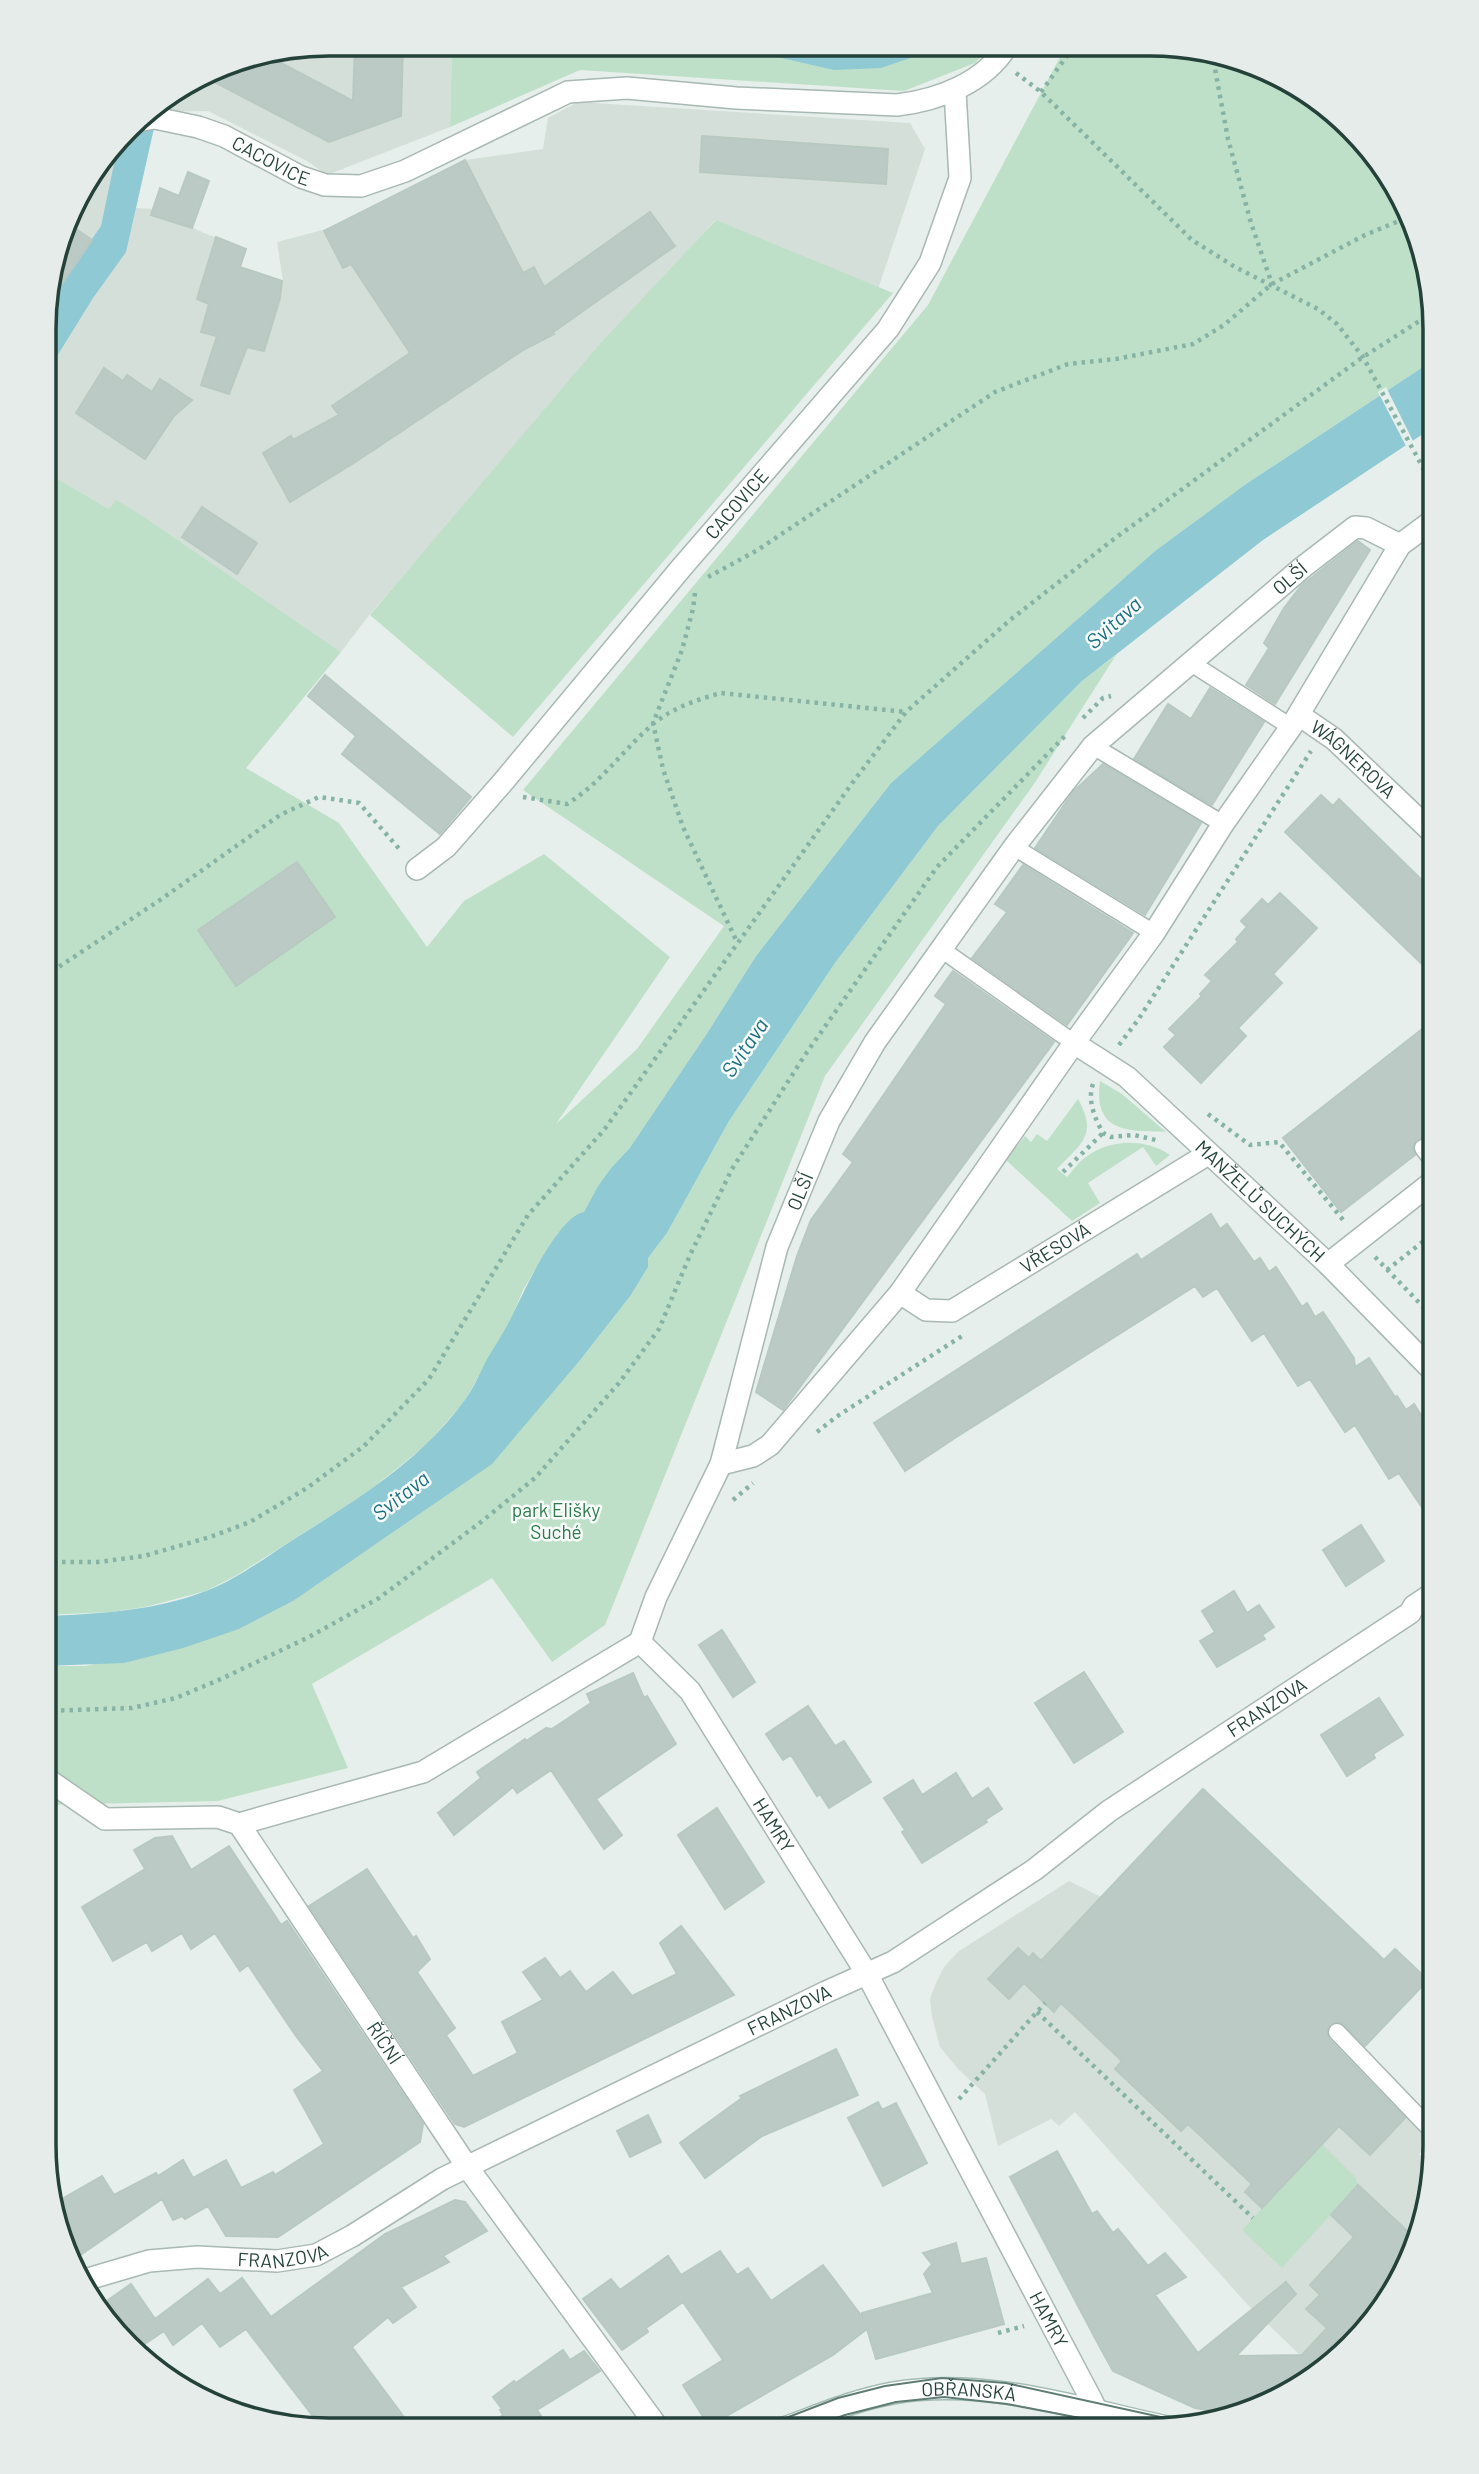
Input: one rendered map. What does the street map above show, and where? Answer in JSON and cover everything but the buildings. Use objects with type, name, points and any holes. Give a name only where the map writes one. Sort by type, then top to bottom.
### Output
[{"type":"street","name":"CACOVICE","points":[[153,120],[198,127],[224,136],[301,177],[325,185],[361,186],[405,171],[568,92],[627,88],[749,99],[897,105],[924,102],[955,92],[999,56]]},
{"type":"street","name":"CACOVICE","points":[[417,869],[446,847],[503,782],[682,567],[888,329],[930,263],[960,178],[955,92]]},
{"type":"street","name":"OLŠÍ","points":[[640,1642],[656,1597],[721,1464],[777,1247],[829,1121],[875,1042],[1014,847],[1094,746],[1303,567],[1355,527],[1366,528],[1400,545]]},
{"type":"street","points":[[721,1464],[753,1456],[770,1445],[900,1293],[1154,933],[1223,824],[1295,721],[1400,545],[1423,528]]},
{"type":"street","name":"WÁGNEROVA","points":[[1295,721],[1334,739],[1423,824]]},
{"type":"street","name":"MANŽELŮ SUCHÝCH","points":[[1074,1043],[1127,1077],[1201,1159],[1328,1264],[1423,1361]]},
{"type":"street","name":"VŘESOVÁ","points":[[900,1293],[926,1310],[952,1311],[1201,1159]]},
{"type":"street","points":[[1328,1264],[1423,1189]]},
{"type":"street","name":"FRANZOVA","points":[[91,2278],[149,2261],[197,2257],[277,2261],[317,2255],[442,2179],[825,1992],[893,1962],[1074,1841],[1109,1811],[1410,1613],[1414,1606],[1423,1600]]},
{"type":"street","points":[[56,1785],[105,1819],[218,1817],[239,1824],[423,1772],[640,1642]]},
{"type":"street","name":"HAMRY","points":[[640,1642],[690,1692],[867,1975],[1095,2418]]},
{"type":"street","name":"ŘÍČNÍ","points":[[239,1824],[468,2168],[651,2418]]},
{"type":"street","name":"OBŘANSKÁ","points":[[811,2418],[893,2393],[947,2388],[1010,2393],[1088,2418]]},
{"type":"lane","points":[[1191,663],[1295,721]]},
{"type":"lane","points":[[1094,746],[1223,824]]},
{"type":"lane","points":[[1014,847],[1154,933]]},
{"type":"lane","points":[[942,948],[1074,1043]]},
{"type":"lane","points":[[1337,2032],[1423,2122]]},
{"type":"path","points":[[1006,56],[1192,240],[1235,267],[1318,309],[1337,324],[1363,357],[1423,468]]},
{"type":"path","points":[[1041,92],[1067,56]]},
{"type":"path","points":[[1214,64],[1228,139],[1251,223],[1272,284]]},
{"type":"path","points":[[737,943],[683,828],[663,769],[653,723],[682,650],[694,609],[694,595],[701,581],[756,551],[995,393],[1068,364],[1116,359],[1193,344],[1224,325],[1272,284],[1365,235],[1400,220]]},
{"type":"path","points":[[56,1562],[98,1562],[144,1556],[250,1522],[307,1488],[365,1446],[429,1379],[528,1215],[604,1130],[906,712],[1010,620],[1104,547],[1363,357],[1422,319]]},
{"type":"path","points":[[682,567],[701,581]]},
{"type":"path","points":[[503,782],[526,799],[567,804],[587,791],[653,723],[698,699],[721,693],[906,712]]},
{"type":"path","points":[[56,1711],[132,1708],[176,1698],[309,1637],[379,1598],[535,1478],[619,1383],[659,1329],[690,1255],[732,1169],[805,1055],[937,867],[1103,698],[1115,695]]},
{"type":"path","points":[[1201,1159],[1166,1143],[1134,1135],[1111,1137],[1103,1133],[1091,1104],[1090,1091],[1096,1075],[1138,1020],[1310,752],[1315,749]]},
{"type":"path","points":[[56,969],[160,900],[280,815],[318,797],[359,803],[417,869]]},
{"type":"path","points":[[1122,1041],[1131,1050]]},
{"type":"path","points":[[1199,1106],[1250,1145],[1279,1142],[1359,1239],[1423,1307]]},
{"type":"path","points":[[1063,1172],[1103,1133]]},
{"type":"path","points":[[1387,1270],[1423,1242]]},
{"type":"path","points":[[815,1434],[836,1417],[964,1334]]},
{"type":"path","points":[[723,1508],[754,1483]]},
{"type":"path","points":[[939,2113],[962,2096],[1045,2003]]},
{"type":"path","points":[[1037,2012],[1253,2218]]},
{"type":"path","points":[[956,2084],[968,2107]]},
{"type":"shaded area","points":[[329,56],[452,56],[450,127],[327,175],[307,161],[208,111],[163,112],[208,84],[276,61]]},
{"type":"shaded area","points":[[578,102],[910,123],[925,149],[878,289],[715,220],[370,614],[341,652],[143,516],[109,509],[56,478],[56,329],[58,294],[65,259],[84,208],[102,178],[143,130],[154,128],[136,208],[153,209],[246,249],[238,276],[249,270],[259,273],[279,299],[268,278],[283,281],[277,242],[330,228],[465,160],[543,149],[548,118]]},
{"type":"shaded area","points":[[1202,1788],[1380,1954],[1338,2020],[1323,2036],[1423,2132],[1423,2150],[1419,2154],[1422,2157],[1421,2180],[1414,2215],[1395,2266],[1367,2311],[1343,2338],[1313,2364],[1301,2356],[1246,2303],[1075,2112],[1059,2126],[1051,2119],[998,2146],[985,2094],[958,2069],[940,2047],[930,1999],[944,1967],[959,1951],[1069,1881],[1101,1897]]},
{"type":"green space","points":[[452,56],[982,56],[975,63],[904,91],[580,70],[450,127]]},
{"type":"green space","points":[[1061,56],[1185,58],[1220,65],[1271,84],[1316,112],[1343,136],[1367,163],[1395,208],[1414,259],[1421,294],[1423,367],[1246,484],[1155,551],[891,783],[756,956],[629,1149],[598,1186],[584,1212],[558,1233],[523,1290],[511,1319],[464,1402],[425,1446],[365,1494],[237,1575],[206,1591],[145,1607],[112,1612],[56,1614],[56,478],[109,509],[116,500],[143,516],[341,652],[246,768],[339,823],[427,947],[464,901],[544,854],[670,957],[556,1124],[637,1049],[724,926],[523,790],[928,305]]},
{"type":"green space","points":[[716,220],[893,293],[513,737],[370,615],[598,346]]},
{"type":"green space","name":"park Elišky Suché","points":[[1116,655],[1034,784],[825,1076],[605,1625],[552,1662],[492,1578],[312,1684],[348,1768],[218,1801],[56,1805],[56,1666],[86,1666],[239,1629],[293,1601],[549,1394],[581,1359],[631,1295],[648,1267],[648,1258],[667,1233],[729,1121],[835,963],[938,826],[1082,681]]},
{"type":"green space","points":[[1100,1081],[1122,1094],[1166,1132],[1126,1129],[1108,1120],[1102,1111],[1099,1098]]},
{"type":"green space","points":[[1078,1099],[1087,1121],[1087,1130],[1080,1145],[1057,1169],[1067,1177],[1095,1151],[1117,1144],[1139,1143],[1170,1155],[1156,1166],[1143,1147],[1088,1183],[1100,1203],[1072,1221],[1006,1160],[1025,1136],[1031,1142],[1037,1134],[1047,1141]]},
{"type":"green space","points":[[1322,2144],[1356,2178],[1358,2185],[1282,2268],[1242,2230]]},
{"type":"water","points":[[773,56],[916,56],[881,68],[834,70]]},
{"type":"water","points":[[154,120],[126,252],[93,298],[56,358],[59,287],[101,226],[115,160]]},
{"type":"water","name":"Svitava","points":[[1423,367],[1423,434],[1263,540],[1082,681],[938,826],[835,963],[729,1121],[667,1233],[648,1258],[648,1267],[631,1295],[492,1464],[293,1601],[239,1629],[183,1648],[124,1663],[56,1666],[56,1615],[147,1607],[187,1598],[217,1586],[359,1498],[424,1446],[469,1395],[552,1241],[574,1217],[584,1212],[598,1186],[629,1149],[756,956],[891,783],[1155,551],[1246,484]]},
{"type":"pier","points":[[1386,387],[1414,443],[1407,448],[1378,392]]},
{"type":"tram line","points":[[786,2418],[838,2398],[885,2386],[942,2378],[1006,2383],[1162,2417]]},
{"type":"tram line","points":[[837,2418],[896,2402],[944,2397],[1007,2404],[1080,2418]]}]
